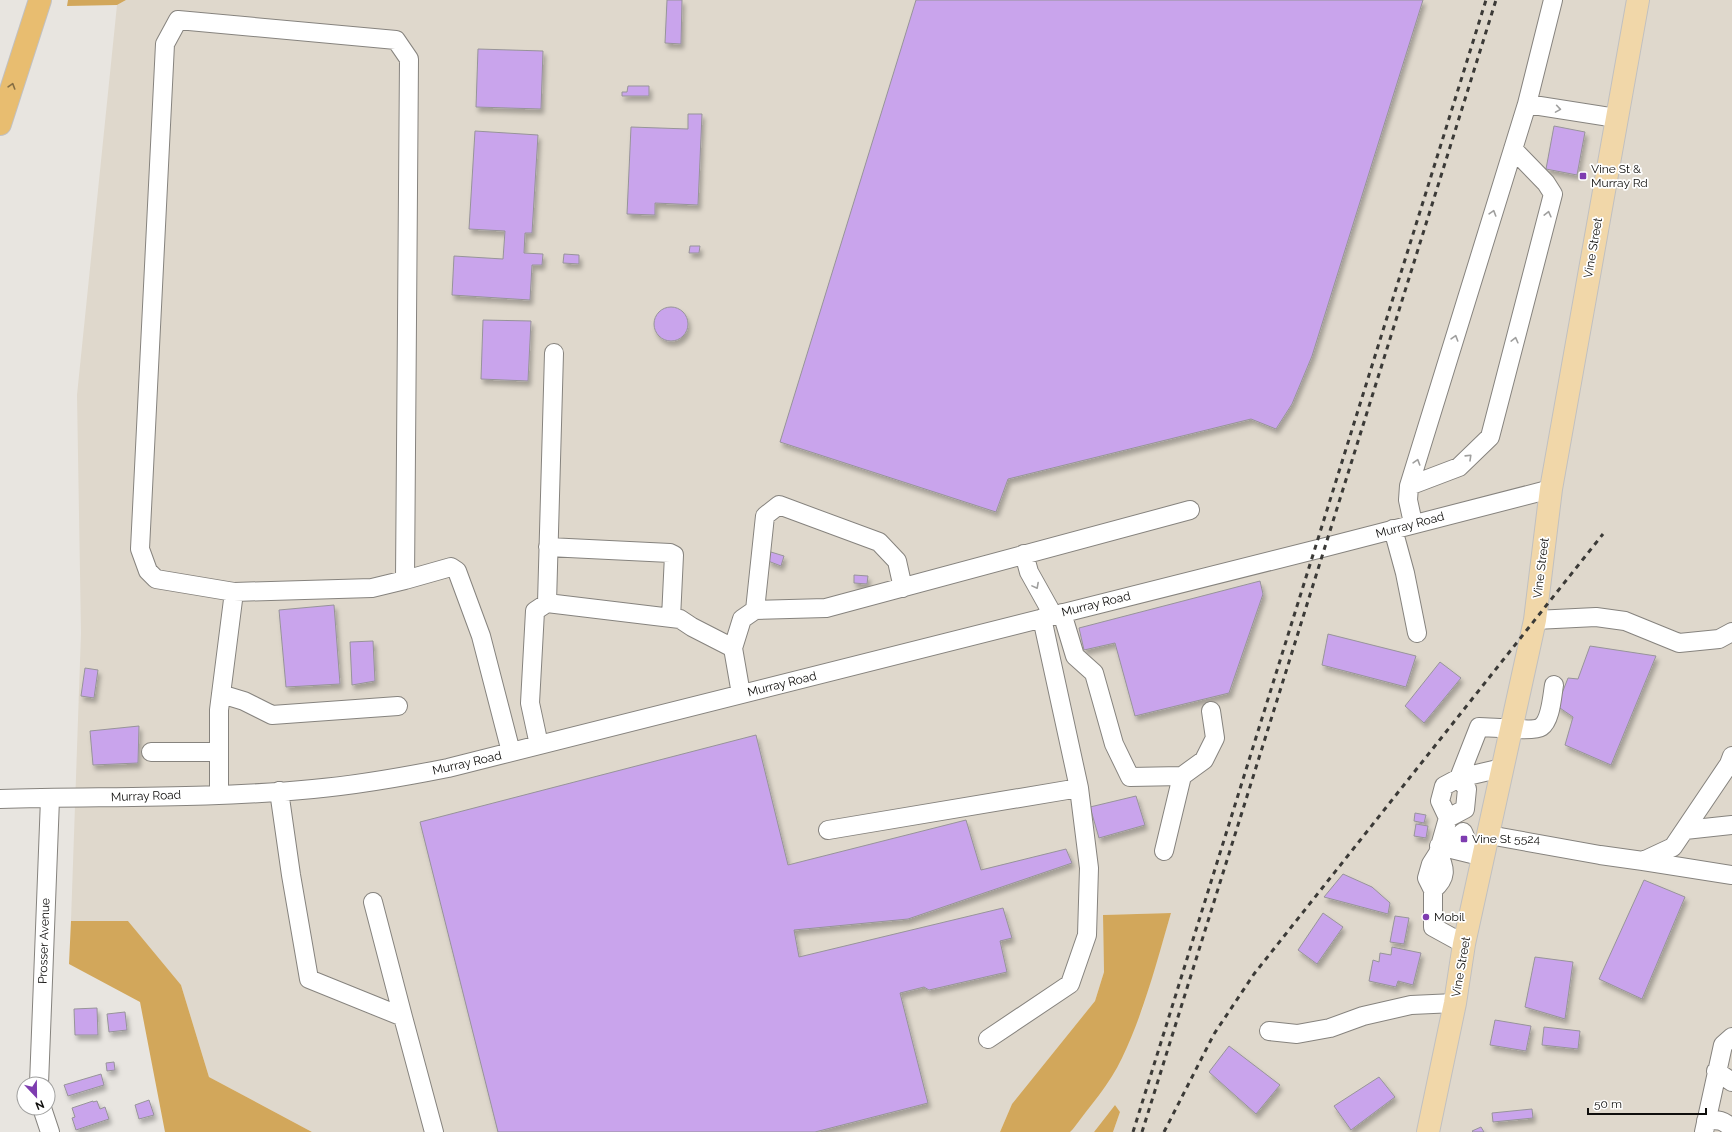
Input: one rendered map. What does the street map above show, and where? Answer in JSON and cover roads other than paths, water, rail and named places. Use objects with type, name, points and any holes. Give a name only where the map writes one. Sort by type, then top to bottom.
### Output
[{"type":"highway","points":[[0,124],[40,0]]},
{"type":"main road","name":"Vine Street","points":[[1428,1132],[1455,1003],[1464,944],[1456,852],[1489,835],[1502,768],[1536,620],[1551,488],[1638,0]]},
{"type":"street","points":[[1413,523],[1408,500],[1409,486],[1527,104],[1553,0]]},
{"type":"street","points":[[405,580],[409,59],[396,40],[178,20],[165,44],[140,549],[148,571],[156,579],[234,592],[372,588],[405,580],[451,567],[457,571],[481,636],[511,752]]},
{"type":"street","points":[[1527,104],[1616,118]]},
{"type":"street","points":[[1409,486],[1459,467],[1490,437],[1553,194],[1546,183],[1513,149]]},
{"type":"street","points":[[547,603],[554,352]]},
{"type":"street","name":"Murray Road","points":[[0,799],[50,799],[279,791],[377,782],[448,768],[1551,488]]},
{"type":"street","points":[[755,610],[765,516],[779,505],[879,542],[897,561],[903,588]]},
{"type":"street","points":[[740,694],[733,648],[742,619],[755,610],[826,608],[1190,510]]},
{"type":"street","points":[[1393,529],[1405,573],[1417,633]]},
{"type":"street","points":[[548,547],[670,553],[674,555],[671,618]]},
{"type":"street","points":[[1024,554],[1029,572],[1075,656],[1094,674],[1114,744],[1130,777],[1182,776],[1204,760],[1215,738],[1211,711]]},
{"type":"street","points":[[219,794],[219,710],[234,592]]},
{"type":"street","points":[[539,745],[530,703],[534,611],[547,603],[680,619],[692,627],[733,648]]},
{"type":"street","points":[[988,1039],[1070,984],[1087,935],[1089,868],[1079,788],[1052,615]]},
{"type":"street","points":[[1536,620],[1596,617],[1625,621],[1679,642],[1719,639],[1732,632]]},
{"type":"street","points":[[1459,778],[1479,727],[1533,730],[1542,726],[1547,718],[1554,685]]},
{"type":"street","points":[[221,694],[244,701],[272,715],[398,706]]},
{"type":"street","points":[[151,752],[219,752]]},
{"type":"street","points":[[1642,861],[1674,847],[1729,764],[1732,756]]},
{"type":"street","points":[[1456,852],[1448,818],[1440,801],[1444,786],[1459,778],[1502,768]]},
{"type":"street","points":[[1164,852],[1182,776]]},
{"type":"street","points":[[1459,778],[1467,789],[1463,832],[1467,841],[1456,852],[1431,864],[1428,878],[1433,890],[1433,927],[1464,944]]},
{"type":"street","points":[[828,830],[1079,788]]},
{"type":"street","points":[[279,791],[290,875],[309,979],[403,1017]]},
{"type":"street","name":"Prosser Avenue","points":[[39,1076],[50,799]]},
{"type":"street","points":[[1448,818],[1465,809]]},
{"type":"street","points":[[1685,830],[1732,825]]},
{"type":"street","points":[[1489,835],[1600,855],[1732,875]]},
{"type":"street","points":[[373,902],[434,1132]]},
{"type":"street","points":[[1269,1031],[1297,1034],[1330,1028],[1362,1016],[1411,1005],[1455,1003]]},
{"type":"street","points":[[1705,1126],[1723,1045],[1732,1036]]},
{"type":"street","points":[[1716,1071],[1732,1082]]},
{"type":"street","points":[[45,1116],[50,1132]]},
{"type":"street","points":[[1705,1126],[1715,1119],[1726,1122],[1732,1128],[1731,1132]]},
{"type":"railway","points":[[1133,1132],[1486,0]]},
{"type":"railway","points":[[1142,1132],[1496,0]]},
{"type":"railway","points":[[1164,1132],[1214,1034],[1254,974],[1603,534]]},
{"type":"place","name":"Vine St & Murray Rd","points":[[1583,176]]},
{"type":"place","name":"Vine St 5524","points":[[1464,839]]},
{"type":"place","name":"Mobil","points":[[1426,917]]}]
